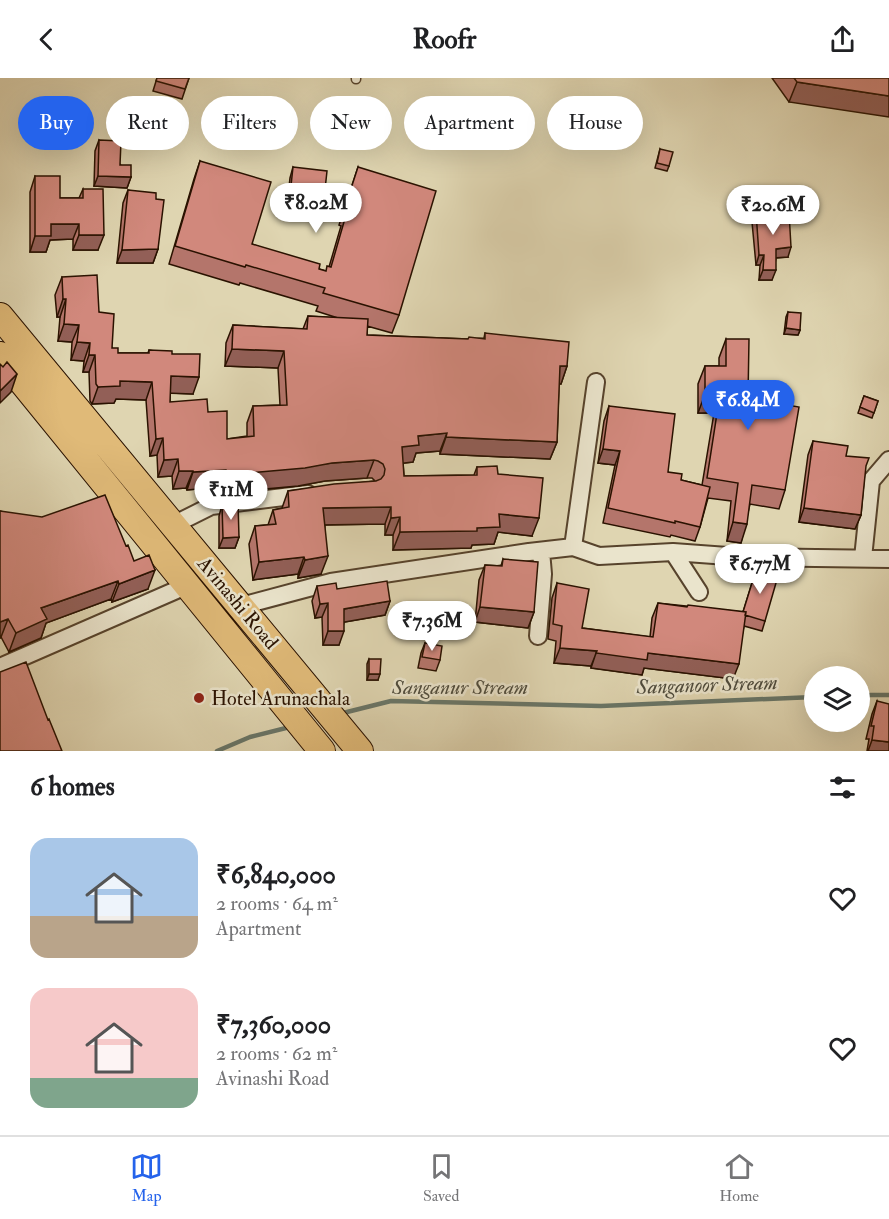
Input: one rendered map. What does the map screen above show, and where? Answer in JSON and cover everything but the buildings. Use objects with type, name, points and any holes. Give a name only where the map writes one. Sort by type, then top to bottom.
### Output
[{"type":"main road","name":"Avinashi Road","points":[[0,316],[352,741]]},
{"type":"main road","name":"Avinashi Road","points":[[0,355],[318,746]]},
{"type":"street","points":[[573,547],[596,382]]},
{"type":"street","points":[[863,558],[871,481],[889,460]]},
{"type":"street","points":[[172,525],[211,506],[326,491]]},
{"type":"street","points":[[241,606],[331,582],[573,547],[599,556],[673,552],[741,557],[889,559]]},
{"type":"street","points":[[538,636],[543,574],[541,551]]},
{"type":"street","points":[[673,552],[699,592]]},
{"type":"street","points":[[0,667],[188,585]]},
{"type":"waterway","name":"Sanganoor Stream","points":[[870,695],[889,695]]},
{"type":"waterway","name":"Sanganur Stream","points":[[339,714],[391,701],[601,706],[804,697]]},
{"type":"waterway","name":"Sanganur Stream","points":[[217,751],[250,737],[290,727]]},
{"type":"place","name":"Hotel Arunachala","points":[[199,698]]}]
